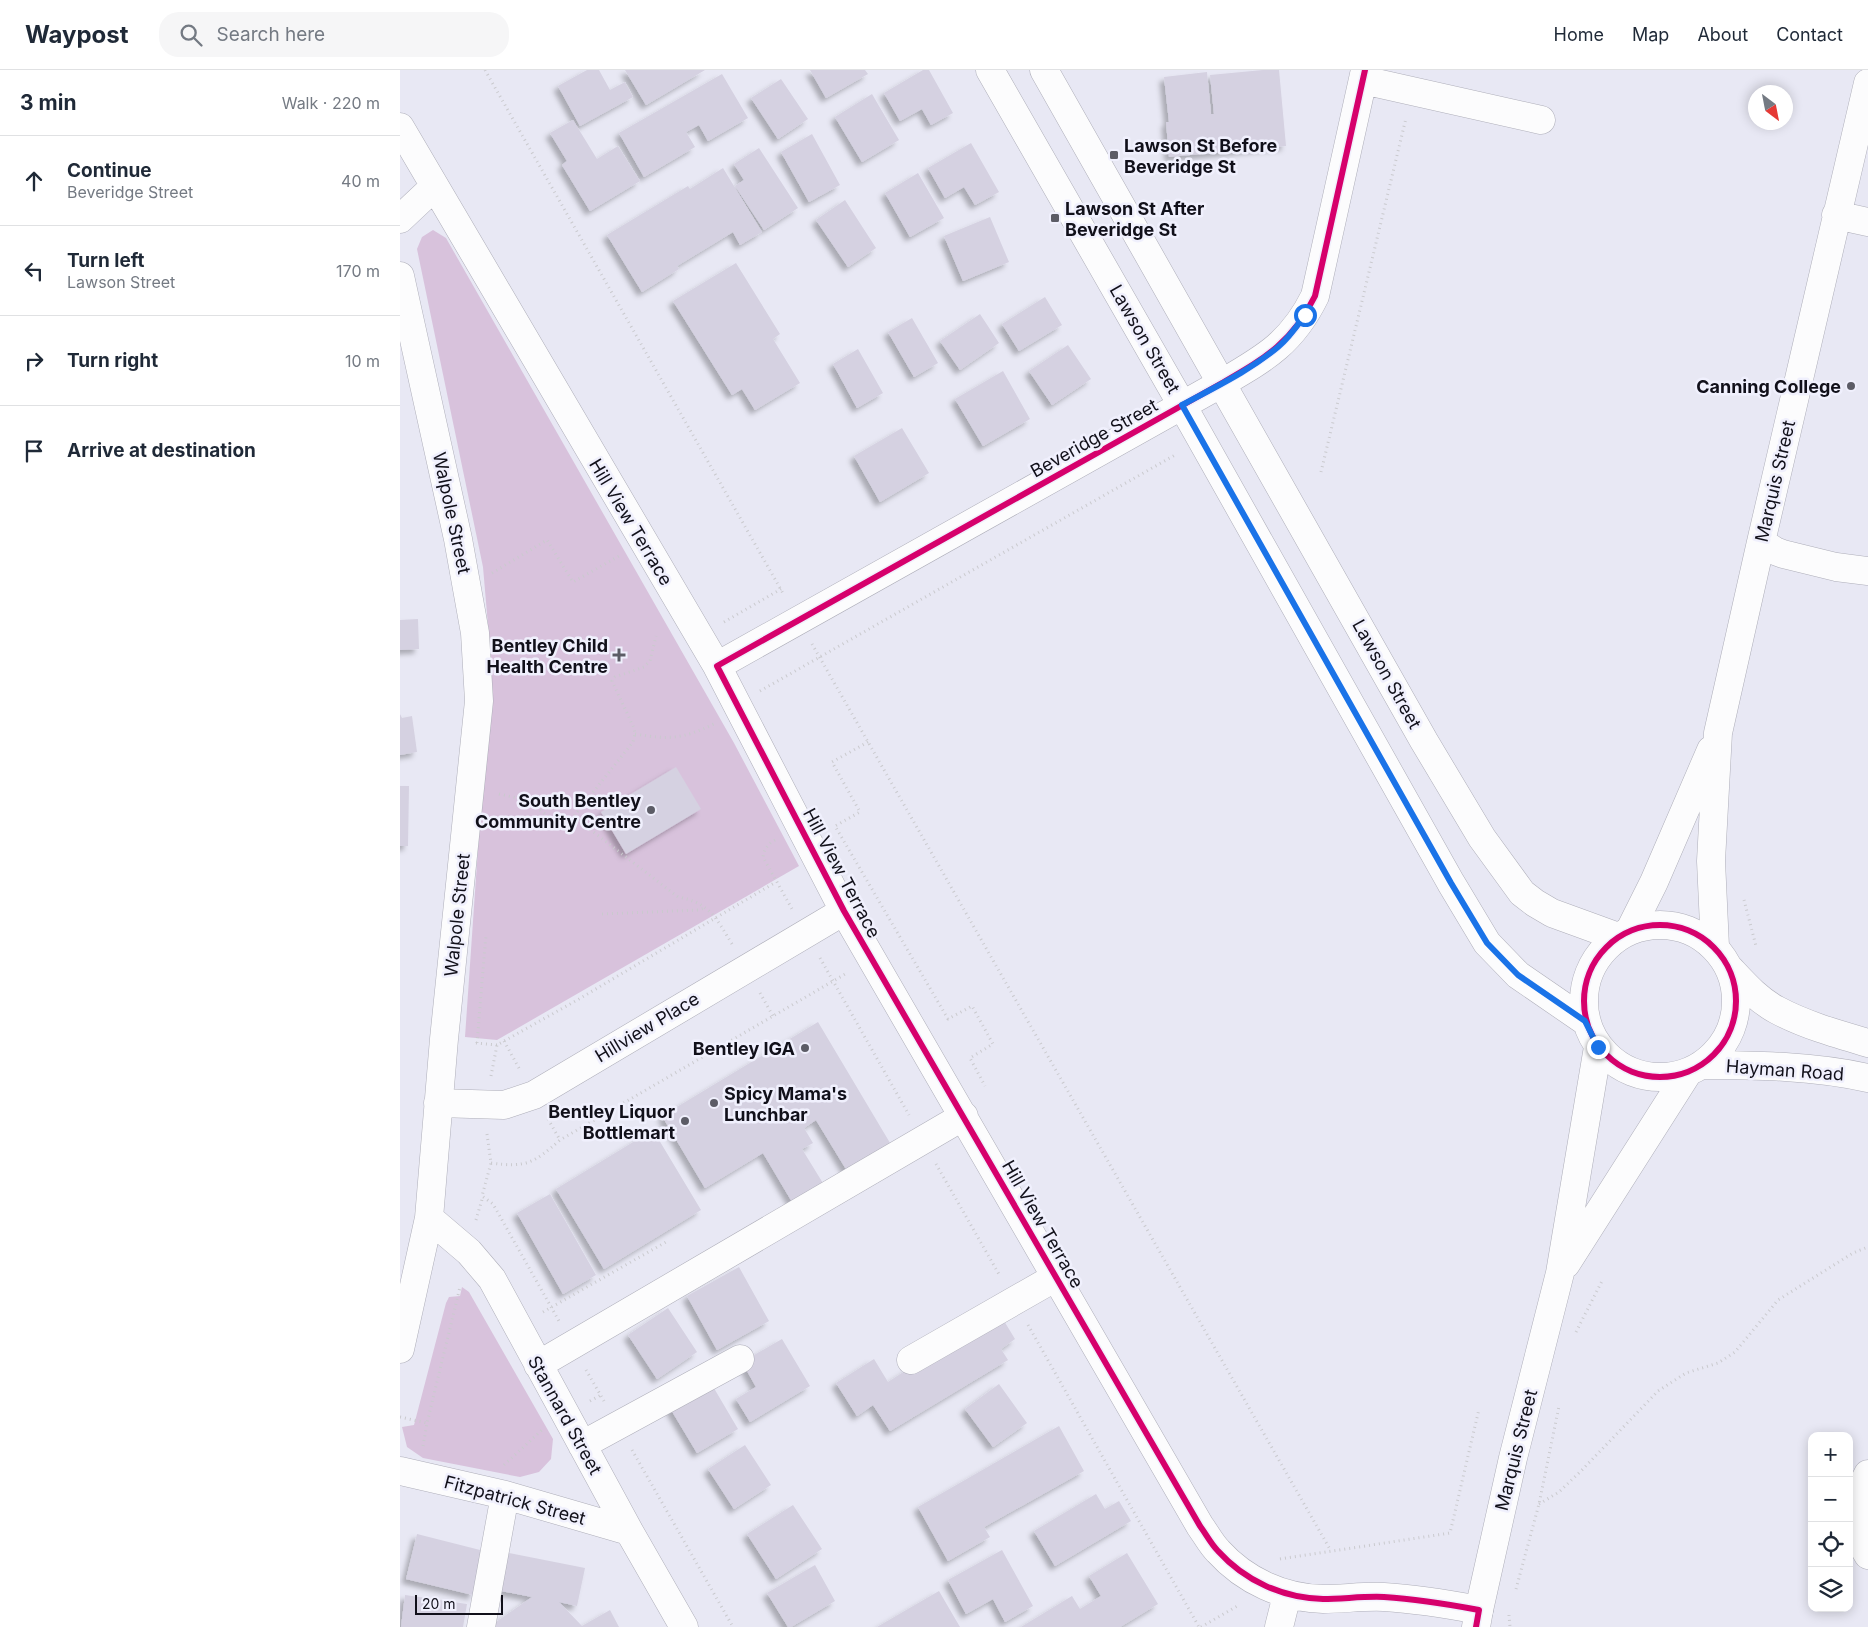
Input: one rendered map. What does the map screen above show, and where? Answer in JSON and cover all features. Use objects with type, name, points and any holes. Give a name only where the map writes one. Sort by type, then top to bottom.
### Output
[{"type":"street","name":"Lawson Street","points":[[990,70],[1182,405],[1451,883],[1487,943],[1518,975],[1585,1021]]},
{"type":"street","name":"Lawson Street","points":[[1044,70],[1424,741],[1488,846],[1522,893],[1535,903],[1552,913],[1624,934]]},
{"type":"street","name":"Beveridge Street","points":[[716,666],[1222,384],[1279,346],[1292,333],[1305,315],[1315,296],[1364,75]]},
{"type":"street","points":[[1364,75],[1412,91],[1541,120]]},
{"type":"street","name":"Marquis Street","points":[[1722,958],[1711,861],[1718,733],[1760,542],[1868,83]]},
{"type":"street","name":"Hill View Terrace","points":[[400,127],[699,636],[844,911],[1200,1526],[1218,1551],[1243,1573],[1263,1585],[1287,1594],[1321,1599],[1383,1597],[1433,1602],[1477,1618]]},
{"type":"street","points":[[400,219],[434,187]]},
{"type":"street","points":[[1836,215],[1868,222]]},
{"type":"street","name":"Walpole Street","points":[[400,276],[458,538],[475,633],[479,701],[444,1029],[429,1218],[400,1349]]},
{"type":"street","points":[[1760,542],[1783,554],[1836,567],[1868,571]]},
{"type":"street","name":"Marquis Street","points":[[1624,934],[1654,882],[1718,733]]},
{"type":"street","name":"Hillview Place","points":[[438,1104],[504,1105],[534,1095],[844,911]]},
{"type":"street","points":[[1652,924],[1676,926],[1697,934],[1722,958],[1736,994],[1734,1022],[1722,1046],[1694,1070],[1653,1078],[1622,1068],[1598,1047],[1585,1021],[1583,997],[1588,974],[1600,953],[1624,934],[1652,924]]},
{"type":"street","name":"Hayman Road","points":[[1722,958],[1748,989],[1776,1010],[1819,1029],[1868,1043]]},
{"type":"street","name":"Marquis Street","points":[[1477,1618],[1512,1458],[1560,1273],[1598,1047]]},
{"type":"street","name":"Hayman Road","points":[[1694,1070],[1795,1068],[1845,1073],[1868,1078]]},
{"type":"street","name":"Marquis Street","points":[[1560,1273],[1694,1070]]},
{"type":"street","points":[[538,1365],[964,1116]]},
{"type":"street","name":"Stannard Street","points":[[429,1218],[469,1252],[492,1279],[629,1531],[684,1627]]},
{"type":"street","points":[[911,1360],[1056,1278]]},
{"type":"street","points":[[582,1445],[740,1360]]},
{"type":"street","name":"Fitzpatrick Street","points":[[400,1471],[505,1495],[629,1531]]},
{"type":"street","points":[[1868,1474],[1857,1496],[1854,1520],[1860,1543],[1868,1555]]},
{"type":"street","points":[[481,1627],[505,1495]]},
{"type":"street","points":[[1279,1627],[1287,1594]]},
{"type":"path","points":[[485,70],[1331,1551],[1450,1533],[1479,1409]]},
{"type":"path","points":[[1321,472],[1412,91]]},
{"type":"path","points":[[736,704],[1175,455]]},
{"type":"path","points":[[489,575],[547,540],[573,582],[622,554]]},
{"type":"path","points":[[699,636],[781,590]]},
{"type":"path","points":[[498,794],[527,800],[562,827],[567,825],[633,742],[634,728],[612,681],[615,677],[644,667],[650,661],[656,636]]},
{"type":"path","points":[[635,734],[660,738],[678,738],[717,722]]},
{"type":"path","points":[[868,742],[832,762],[860,812],[835,826],[948,1019],[972,1006],[993,1044],[970,1058],[985,1086]]},
{"type":"path","points":[[574,817],[678,896],[693,900],[716,917]]},
{"type":"path","points":[[422,1450],[491,1163],[486,1130],[486,1104],[497,1045],[579,999],[776,882]]},
{"type":"path","points":[[602,914],[698,910],[705,908]]},
{"type":"path","points":[[491,1163],[513,1166],[527,1164],[545,1153],[560,1140],[848,972]]},
{"type":"path","points":[[482,1196],[493,1204],[733,1627]]},
{"type":"path","points":[[517,1327],[666,1242]]},
{"type":"path","points":[[1539,1504],[1559,1492],[1658,1391],[1686,1373],[1718,1363],[1735,1352],[1778,1300],[1853,1253],[1868,1247]]},
{"type":"path","points":[[1575,1334],[1603,1279]]},
{"type":"path","points":[[1514,1596],[1539,1504],[1560,1398]]},
{"type":"path","points":[[400,1417],[427,1423]]},
{"type":"path","points":[[502,1467],[543,1429]]},
{"type":"path","points":[[1509,1614],[1510,1627]]},
{"type":"shaded area","points":[[433,230],[446,238],[734,743],[799,866],[497,1040],[465,1037],[491,660],[483,567],[417,249],[422,237]]},
{"type":"shaded area","points":[[462,1287],[469,1292],[553,1439],[551,1459],[539,1472],[520,1477],[423,1458],[407,1447],[402,1427],[414,1425],[446,1303],[449,1297],[460,1296]]},
{"type":"building","points":[[587,70],[599,70],[610,90],[625,82],[633,97],[580,126],[558,86]]},
{"type":"building","points":[[625,70],[705,70],[646,105]]},
{"type":"building","points":[[810,70],[865,70],[868,74],[826,98]]},
{"type":"building","points":[[923,70],[929,70],[953,113],[931,125],[922,109],[900,121],[884,93]]},
{"type":"building","points":[[1279,70],[1286,146],[1169,157],[1166,122],[1169,122],[1164,77],[1207,72],[1211,114],[1214,114],[1210,75]]},
{"type":"building","points":[[722,74],[748,118],[708,141],[699,125],[686,132],[695,147],[644,177],[619,133]]},
{"type":"building","points":[[781,79],[808,119],[778,139],[751,98]]},
{"type":"building","points":[[872,94],[899,140],[862,162],[835,117]]},
{"type":"building","points":[[573,120],[597,159],[618,146],[640,181],[590,211],[562,165],[567,161],[550,133]]},
{"type":"building","points":[[812,134],[840,185],[809,202],[781,152]]},
{"type":"building","points":[[971,143],[999,192],[975,205],[964,187],[945,198],[928,168]]},
{"type":"building","points":[[759,148],[798,208],[764,230],[735,186],[744,180],[734,164]]},
{"type":"building","points":[[723,168],[762,232],[740,245],[733,232],[677,266],[679,269],[642,292],[607,235],[688,186],[690,189]]},
{"type":"building","points":[[918,173],[944,218],[910,237],[885,193]]},
{"type":"building","points":[[845,200],[876,248],[848,267],[816,220]]},
{"type":"building","points":[[990,217],[1009,262],[963,281],[944,236]]},
{"type":"building","points":[[736,263],[780,334],[773,339],[800,383],[755,410],[742,389],[732,395],[673,301]]},
{"type":"building","points":[[1045,297],[1062,325],[1019,351],[1002,324]]},
{"type":"building","points":[[980,314],[999,343],[960,370],[940,341]]},
{"type":"building","points":[[912,318],[938,363],[914,377],[888,332]]},
{"type":"building","points":[[1068,345],[1091,379],[1052,405],[1029,371]]},
{"type":"building","points":[[858,349],[883,393],[857,408],[833,364]]},
{"type":"building","points":[[1003,371],[1030,419],[983,446],[955,399]]},
{"type":"building","points":[[902,428],[929,473],[880,502],[854,456]]},
{"type":"building","points":[[418,619],[419,649],[400,650],[400,620]]},
{"type":"building","points":[[400,714],[402,718],[412,716],[417,752],[400,755]]},
{"type":"building","name":"South Bentley Community Centre","points":[[676,767],[701,809],[626,854],[601,812]]},
{"type":"building","points":[[400,786],[409,786],[408,846],[400,846]]},
{"type":"building","points":[[818,1022],[896,1153],[852,1179],[816,1120],[804,1128],[813,1143],[802,1149],[829,1193],[798,1212],[763,1153],[705,1188],[662,1116]]},
{"type":"building","points":[[653,1130],[701,1210],[604,1269],[556,1189]]},
{"type":"building","points":[[550,1194],[596,1275],[563,1294],[517,1213]]},
{"type":"building","points":[[739,1267],[769,1321],[717,1350],[687,1296]]},
{"type":"building","points":[[668,1308],[697,1352],[657,1379],[628,1335]]},
{"type":"building","points":[[998,1311],[1015,1339],[1001,1349],[1008,1360],[890,1431],[873,1405],[857,1416],[836,1383],[874,1359],[888,1382]]},
{"type":"building","points":[[782,1339],[810,1386],[750,1422],[736,1399],[756,1387],[742,1362]]},
{"type":"building","points":[[708,1378],[738,1429],[697,1453],[667,1403]]},
{"type":"building","points":[[999,1384],[1027,1423],[993,1447],[965,1409]]},
{"type":"building","points":[[1059,1426],[1084,1471],[984,1527],[990,1537],[948,1561],[918,1507]]},
{"type":"building","points":[[745,1445],[771,1485],[734,1509],[708,1469]]},
{"type":"building","points":[[1096,1494],[1105,1509],[1119,1501],[1131,1521],[1055,1566],[1034,1531]]},
{"type":"building","points":[[793,1505],[822,1549],[776,1579],[747,1534]]},
{"type":"building","points":[[417,1534],[484,1551],[473,1595],[406,1579]]},
{"type":"building","points":[[1002,1550],[1033,1606],[1005,1622],[993,1599],[966,1614],[948,1580]]},
{"type":"building","points":[[504,1552],[585,1568],[577,1606],[559,1602],[582,1626],[610,1610],[619,1627],[489,1627],[532,1597],[496,1590]]},
{"type":"building","points":[[1127,1553],[1158,1604],[1120,1627],[1021,1627],[1072,1596],[1080,1609],[1101,1596],[1089,1576]]},
{"type":"building","points":[[815,1565],[835,1601],[788,1627],[767,1593]]},
{"type":"building","points":[[939,1591],[960,1627],[877,1627]]},
{"type":"building","points":[[405,1595],[467,1604],[463,1627],[401,1627]]},
{"type":"cycle path","points":[[1365,70],[1315,296],[1297,326],[1287,338],[1264,357],[1222,383],[717,666],[844,911],[1200,1526],[1213,1545],[1240,1571],[1279,1591],[1308,1598],[1323,1599],[1384,1597],[1420,1600],[1479,1610],[1476,1627]]},
{"type":"cycle path","points":[[1660,925],[1675,926],[1689,931],[1714,947],[1730,972],[1735,986],[1736,1001],[1735,1016],[1730,1030],[1714,1055],[1689,1071],[1675,1076],[1660,1077],[1645,1076],[1631,1071],[1606,1055],[1590,1030],[1585,1016],[1584,1001],[1585,986],[1590,972],[1606,947],[1631,931],[1645,926],[1660,925]]},
{"type":"place","name":"Lawson St Before Beveridge St","points":[[1114,155]]},
{"type":"place","name":"Lawson St After Beveridge St","points":[[1055,218]]},
{"type":"place","name":"Canning College","points":[[1851,386]]},
{"type":"place","name":"Bentley Child Health Centre","points":[[619,655]]},
{"type":"place","name":"South Bentley Community Centre","points":[[651,810]]},
{"type":"place","name":"Bentley IGA","points":[[805,1048]]},
{"type":"place","name":"Spicy Mama's Lunchbar","points":[[714,1103]]},
{"type":"place","name":"Bentley Liquor Bottlemart","points":[[685,1121]]},
{"type":"route","points":[[1305,315],[1292,333],[1279,346],[1256,363],[1182,405],[1451,883],[1487,943],[1518,975],[1585,1021],[1598,1047]]}]
